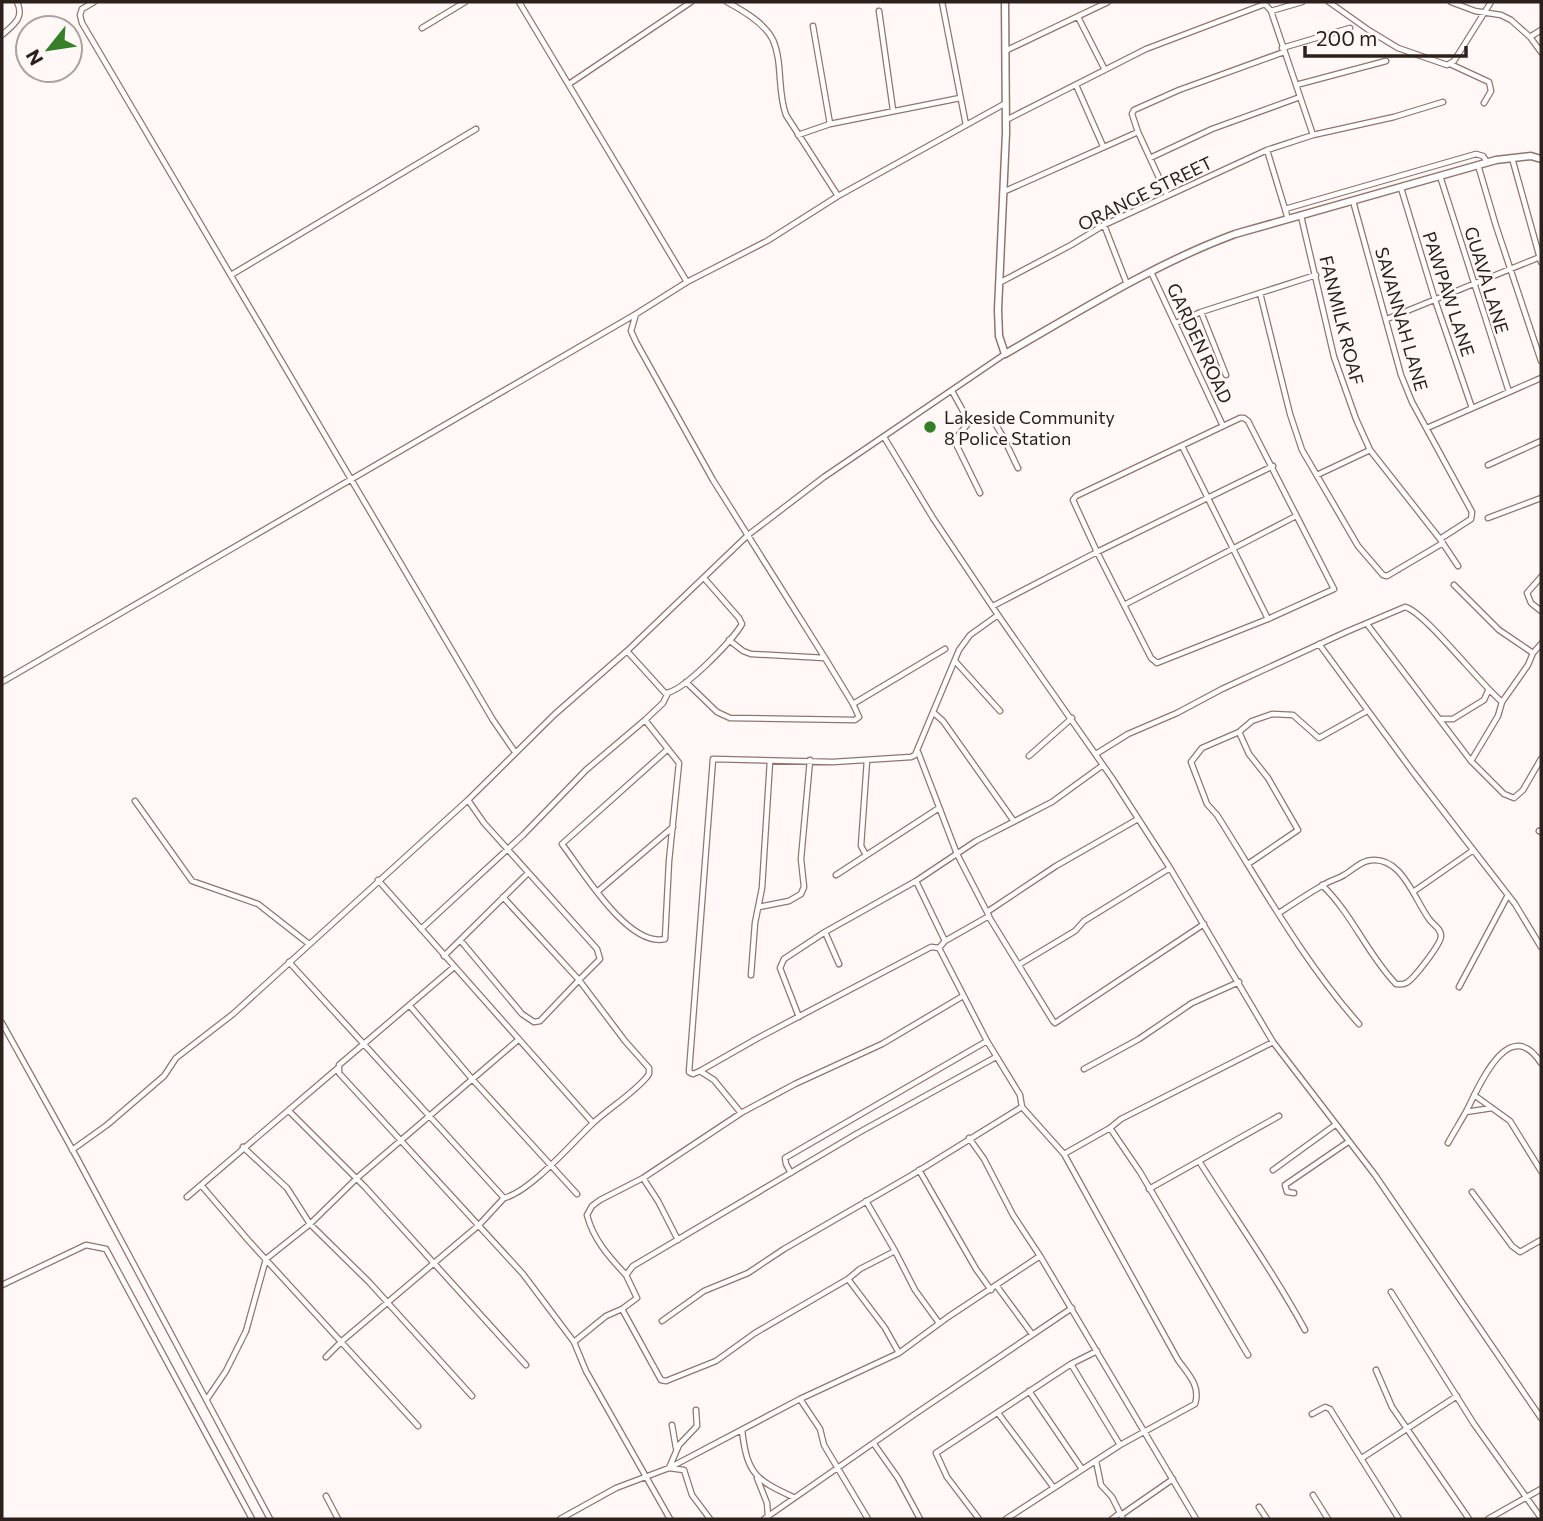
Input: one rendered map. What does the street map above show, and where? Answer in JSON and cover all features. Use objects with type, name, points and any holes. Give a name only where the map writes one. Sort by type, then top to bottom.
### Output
[{"type":"street","points":[[2,35],[17,22],[21,12],[17,2]]},
{"type":"street","points":[[94,2],[82,9],[82,23],[515,753]]},
{"type":"street","points":[[422,27],[466,2]]},
{"type":"street","points":[[519,2],[687,282]]},
{"type":"street","points":[[569,84],[691,2]]},
{"type":"street","points":[[727,2],[742,10],[772,37],[781,102],[786,115],[838,195]]},
{"type":"street","points":[[942,2],[966,125]]},
{"type":"street","points":[[1004,2],[1006,120],[999,336],[1005,354]]},
{"type":"street","points":[[1005,51],[1108,2]]},
{"type":"street","points":[[1270,10],[1302,2]]},
{"type":"street","points":[[1329,2],[1398,48],[1450,64],[1489,82],[1491,90],[1484,103]]},
{"type":"street","points":[[1451,2],[1511,20],[1530,37],[1541,52]]},
{"type":"street","points":[[1450,64],[1491,2]]},
{"type":"street","points":[[1006,120],[1146,49],[1265,3],[1270,10],[1313,135]]},
{"type":"street","points":[[879,11],[893,110]]},
{"type":"street","points":[[1078,18],[1105,70]]},
{"type":"street","points":[[813,26],[830,124]]},
{"type":"street","points":[[1167,195],[1138,132],[1132,114],[1134,110],[1178,90],[1283,50],[1350,28]]},
{"type":"street","points":[[1530,37],[1541,30]]},
{"type":"street","points":[[1296,85],[1386,61]]},
{"type":"street","points":[[1076,85],[1103,146]]},
{"type":"street","points":[[1150,158],[1212,129],[1300,97]]},
{"type":"street","points":[[798,135],[830,124],[960,98]]},
{"type":"street","name":"ORANGE STREET","points":[[999,283],[1104,225],[1268,150],[1313,135],[1394,117],[1443,102]]},
{"type":"street","points":[[2,682],[687,282],[767,241],[838,195],[1006,103]]},
{"type":"street","points":[[231,275],[477,129]]},
{"type":"street","points":[[1003,192],[1138,132]]},
{"type":"street","points":[[1268,150],[1288,219]]},
{"type":"street","points":[[1285,209],[1476,154],[1483,156],[1487,162]]},
{"type":"street","points":[[72,1150],[107,1125],[161,1079],[176,1058],[233,1014],[468,800],[555,714],[627,651],[748,535],[824,477],[1005,354],[1151,272],[1217,241],[1487,162],[1511,157],[1531,156],[1541,159]]},
{"type":"street","points":[[1387,319],[1541,259],[1511,157]]},
{"type":"street","points":[[1478,165],[1541,360]]},
{"type":"street","name":"GUAVA LANE","points":[[1440,176],[1509,392]]},
{"type":"street","name":"PAWPAW LANE","points":[[1401,188],[1472,408]]},
{"type":"street","name":"SAVANNAH LANE","points":[[1353,201],[1401,375],[1412,402],[1472,512],[1471,519],[1442,541]]},
{"type":"street","name":"FANMILK ROAF","points":[[1301,216],[1334,357],[1345,393],[1370,450],[1442,541],[1458,566]]},
{"type":"street","points":[[1104,225],[1127,285]]},
{"type":"street","name":"GARDEN ROAD","points":[[1151,272],[1223,426]]},
{"type":"street","points":[[1176,323],[1201,312],[1316,275]]},
{"type":"street","points":[[1260,293],[1290,414],[1302,450],[1358,546],[1383,575],[1392,575],[1442,541]]},
{"type":"street","points":[[1201,312],[1226,375]]},
{"type":"street","points":[[636,314],[631,331],[636,342],[713,480],[859,717],[855,720],[730,718],[717,712],[686,682]]},
{"type":"street","points":[[1427,428],[1541,378]]},
{"type":"street","points":[[952,391],[970,421]]},
{"type":"street","points":[[1244,418],[1273,467],[1334,589],[1268,619],[1157,663],[1151,658],[1124,606],[1073,500],[1076,496],[1223,426],[1244,418]]},
{"type":"street","points":[[981,493],[957,446],[957,437],[970,421],[993,421],[1018,468]]},
{"type":"street","points":[[884,437],[933,518],[1138,818],[1273,1042],[1375,1175],[1541,1418]]},
{"type":"street","points":[[1488,465],[1541,441]]},
{"type":"street","points":[[1182,446],[1268,619]]},
{"type":"street","points":[[1317,475],[1370,450]]},
{"type":"street","points":[[993,606],[1097,552],[1273,467]]},
{"type":"street","points":[[1488,518],[1541,498]]},
{"type":"street","points":[[1124,606],[1296,516]]},
{"type":"street","points":[[421,929],[523,835],[586,770],[645,720],[668,693],[686,682],[742,624],[704,578]]},
{"type":"street","points":[[1541,578],[1527,593],[1531,603],[1541,611]]},
{"type":"street","points":[[1454,585],[1499,630],[1533,653]]},
{"type":"street","points":[[1096,754],[1128,734],[1320,644],[1393,611],[1410,608],[1458,656],[1488,691],[1502,702]]},
{"type":"street","points":[[939,948],[930,947],[700,1071],[693,1074],[688,1069],[713,758],[771,761],[911,757],[918,752],[959,650],[970,635],[998,615]]},
{"type":"street","points":[[1367,624],[1471,761],[1504,794],[1514,798],[1541,759]]},
{"type":"street","points":[[729,640],[751,654],[825,658]]},
{"type":"street","points":[[1320,644],[1367,711],[1508,895],[1541,947]]},
{"type":"street","points":[[1471,761],[1498,716],[1502,702],[1541,644]]},
{"type":"street","points":[[853,704],[945,649]]},
{"type":"street","points":[[627,651],[668,693]]},
{"type":"street","points":[[955,661],[1000,711]]},
{"type":"street","points":[[1441,719],[1453,719],[1484,700],[1488,691]]},
{"type":"street","points":[[1359,1024],[1294,939],[1217,815],[1207,804],[1191,762],[1202,748],[1239,732],[1252,721],[1272,714],[1293,715],[1316,736],[1322,738],[1367,711]]},
{"type":"street","points":[[934,713],[943,720],[1013,820]]},
{"type":"street","points":[[1029,756],[1072,718]]},
{"type":"street","points":[[645,720],[668,749],[679,763],[665,939],[657,941],[642,936],[627,925],[589,884],[562,844],[668,749]]},
{"type":"street","points":[[1239,732],[1298,830],[1248,864]]},
{"type":"street","points":[[918,752],[957,853],[988,914],[1055,1023],[1204,924]]},
{"type":"street","points":[[759,908],[789,901],[802,894],[804,877],[801,859],[810,760]]},
{"type":"street","points":[[866,855],[861,846],[867,760]]},
{"type":"street","points":[[751,975],[771,761]]},
{"type":"street","points":[[799,1017],[780,968],[781,963],[825,932],[916,881],[957,853],[1013,820],[1052,802],[1103,765]]},
{"type":"street","points":[[461,941],[522,1014],[534,1022],[540,1021],[600,959],[597,949],[528,873],[468,800]]},
{"type":"street","points":[[135,801],[192,881],[258,904],[309,944]]},
{"type":"street","points":[[836,875],[939,808]]},
{"type":"street","points":[[939,948],[1056,866],[1138,818]]},
{"type":"street","points":[[597,892],[673,827]]},
{"type":"street","points":[[1413,892],[1472,851]]},
{"type":"street","points":[[1279,913],[1322,885],[1363,863],[1381,862],[1390,865],[1413,892],[1428,919],[1439,929],[1441,937],[1412,979],[1405,985],[1396,984],[1386,974],[1350,916],[1322,885]]},
{"type":"street","points":[[1020,964],[1170,868]]},
{"type":"street","points":[[444,956],[528,873]]},
{"type":"street","points":[[378,880],[593,1123]]},
{"type":"street","points":[[916,881],[945,942]]},
{"type":"street","points":[[1458,987],[1508,895]]},
{"type":"street","points":[[326,1357],[479,1225],[504,1198],[550,1166],[593,1123],[646,1078],[649,1068],[579,980],[503,897]]},
{"type":"street","points":[[825,932],[839,964]]},
{"type":"street","points":[[939,948],[987,1041],[1020,1095],[1022,1107],[1064,1154],[1178,1360],[1194,1381],[1197,1391],[1195,1404],[1120,1445],[1006,1519]]},
{"type":"street","points":[[289,962],[504,1198]]},
{"type":"street","points":[[187,1197],[454,967]]},
{"type":"street","points":[[1084,1069],[1139,1039],[1192,1003],[1239,982]]},
{"type":"street","points":[[574,1342],[606,1316],[637,1298],[626,1275],[595,1237],[587,1215],[592,1206],[643,1178],[741,1113],[795,1084],[882,1044],[963,996]]},
{"type":"street","points":[[410,1006],[577,1194]]},
{"type":"street","points":[[2,1023],[270,1519]]},
{"type":"street","points":[[206,1399],[226,1371],[246,1331],[266,1259],[310,1224],[357,1178],[518,1040]]},
{"type":"street","points":[[791,1173],[785,1158],[987,1041]]},
{"type":"street","points":[[1064,1154],[1121,1119],[1273,1042]]},
{"type":"street","points":[[1448,1143],[1493,1060],[1508,1048],[1523,1047],[1533,1051],[1541,1063]]},
{"type":"street","points":[[626,1275],[633,1266],[858,1133],[996,1057]]},
{"type":"street","points":[[338,1068],[342,1076],[523,1273],[574,1342],[586,1371],[670,1519]]},
{"type":"street","points":[[700,1071],[714,1080],[741,1113]]},
{"type":"street","points":[[1474,1095],[1510,1121],[1541,1171]]},
{"type":"street","points":[[662,1321],[704,1291],[748,1273],[783,1249],[1022,1107]]},
{"type":"street","points":[[1466,1112],[1493,1108]]},
{"type":"street","points":[[289,1111],[357,1178],[526,1365]]},
{"type":"street","points":[[1149,1189],[1279,1116]]},
{"type":"street","points":[[1273,1170],[1335,1125]]},
{"type":"street","points":[[1110,1128],[1134,1162],[1248,1355]]},
{"type":"street","points":[[969,1138],[984,1159],[1013,1215],[1072,1308],[1196,1519]]},
{"type":"street","points":[[1294,1194],[1287,1192],[1285,1185],[1348,1142]]},
{"type":"street","points":[[243,1147],[287,1188],[310,1224],[388,1303],[472,1396]]},
{"type":"street","points":[[1199,1161],[1284,1292],[1305,1330]]},
{"type":"street","points":[[919,1170],[991,1290]]},
{"type":"street","points":[[643,1178],[678,1240]]},
{"type":"street","points":[[201,1185],[418,1426]]},
{"type":"street","points":[[1472,1192],[1512,1246],[1520,1252],[1541,1240]]},
{"type":"street","points":[[866,1201],[915,1290],[939,1323]]},
{"type":"street","points":[[2,1285],[86,1245],[106,1249],[252,1519]]},
{"type":"street","points":[[622,1309],[661,1380],[666,1381],[716,1361],[860,1269],[895,1251]]},
{"type":"street","points":[[560,1519],[616,1488],[669,1468],[800,1399],[899,1353],[1040,1256]]},
{"type":"street","points":[[848,1279],[885,1328],[899,1353]]},
{"type":"street","points":[[996,1285],[1032,1334]]},
{"type":"street","points":[[1391,1292],[1457,1396],[1541,1518]]},
{"type":"street","points":[[766,1518],[1072,1308]]},
{"type":"street","points":[[979,1519],[947,1477],[936,1453],[1071,1364],[1097,1351]]},
{"type":"street","points":[[1071,1364],[1120,1445]]},
{"type":"street","points":[[1376,1370],[1392,1407],[1469,1519]]},
{"type":"street","points":[[1029,1391],[1082,1469]]},
{"type":"street","points":[[1362,1458],[1457,1396]]},
{"type":"street","points":[[800,1399],[820,1429],[824,1445],[868,1519]]},
{"type":"street","points":[[1312,1414],[1325,1407],[1330,1409],[1399,1519]]},
{"type":"street","points":[[675,1452],[688,1434],[698,1426],[696,1410]]},
{"type":"street","points":[[998,1412],[1054,1488]]},
{"type":"street","points":[[669,1468],[676,1446],[672,1425]]},
{"type":"street","points":[[742,1430],[745,1453],[756,1474],[764,1484],[794,1498]]},
{"type":"street","points":[[874,1444],[898,1478],[920,1519]]},
{"type":"street","points":[[1096,1461],[1101,1485],[1112,1497],[1121,1516]]},
{"type":"street","points":[[669,1468],[684,1470],[692,1495],[710,1519]]},
{"type":"street","points":[[756,1474],[757,1483],[767,1503],[766,1518]]},
{"type":"street","points":[[1112,1519],[1121,1516],[1173,1479]]},
{"type":"street","points":[[1488,1519],[1541,1489]]},
{"type":"street","points":[[1313,1495],[1328,1519]]},
{"type":"street","points":[[326,1496],[338,1519]]},
{"type":"street","points":[[1259,1507],[1267,1519]]},
{"type":"place","name":"Lakeside Community 8 Police Station","points":[[930,427]]}]
